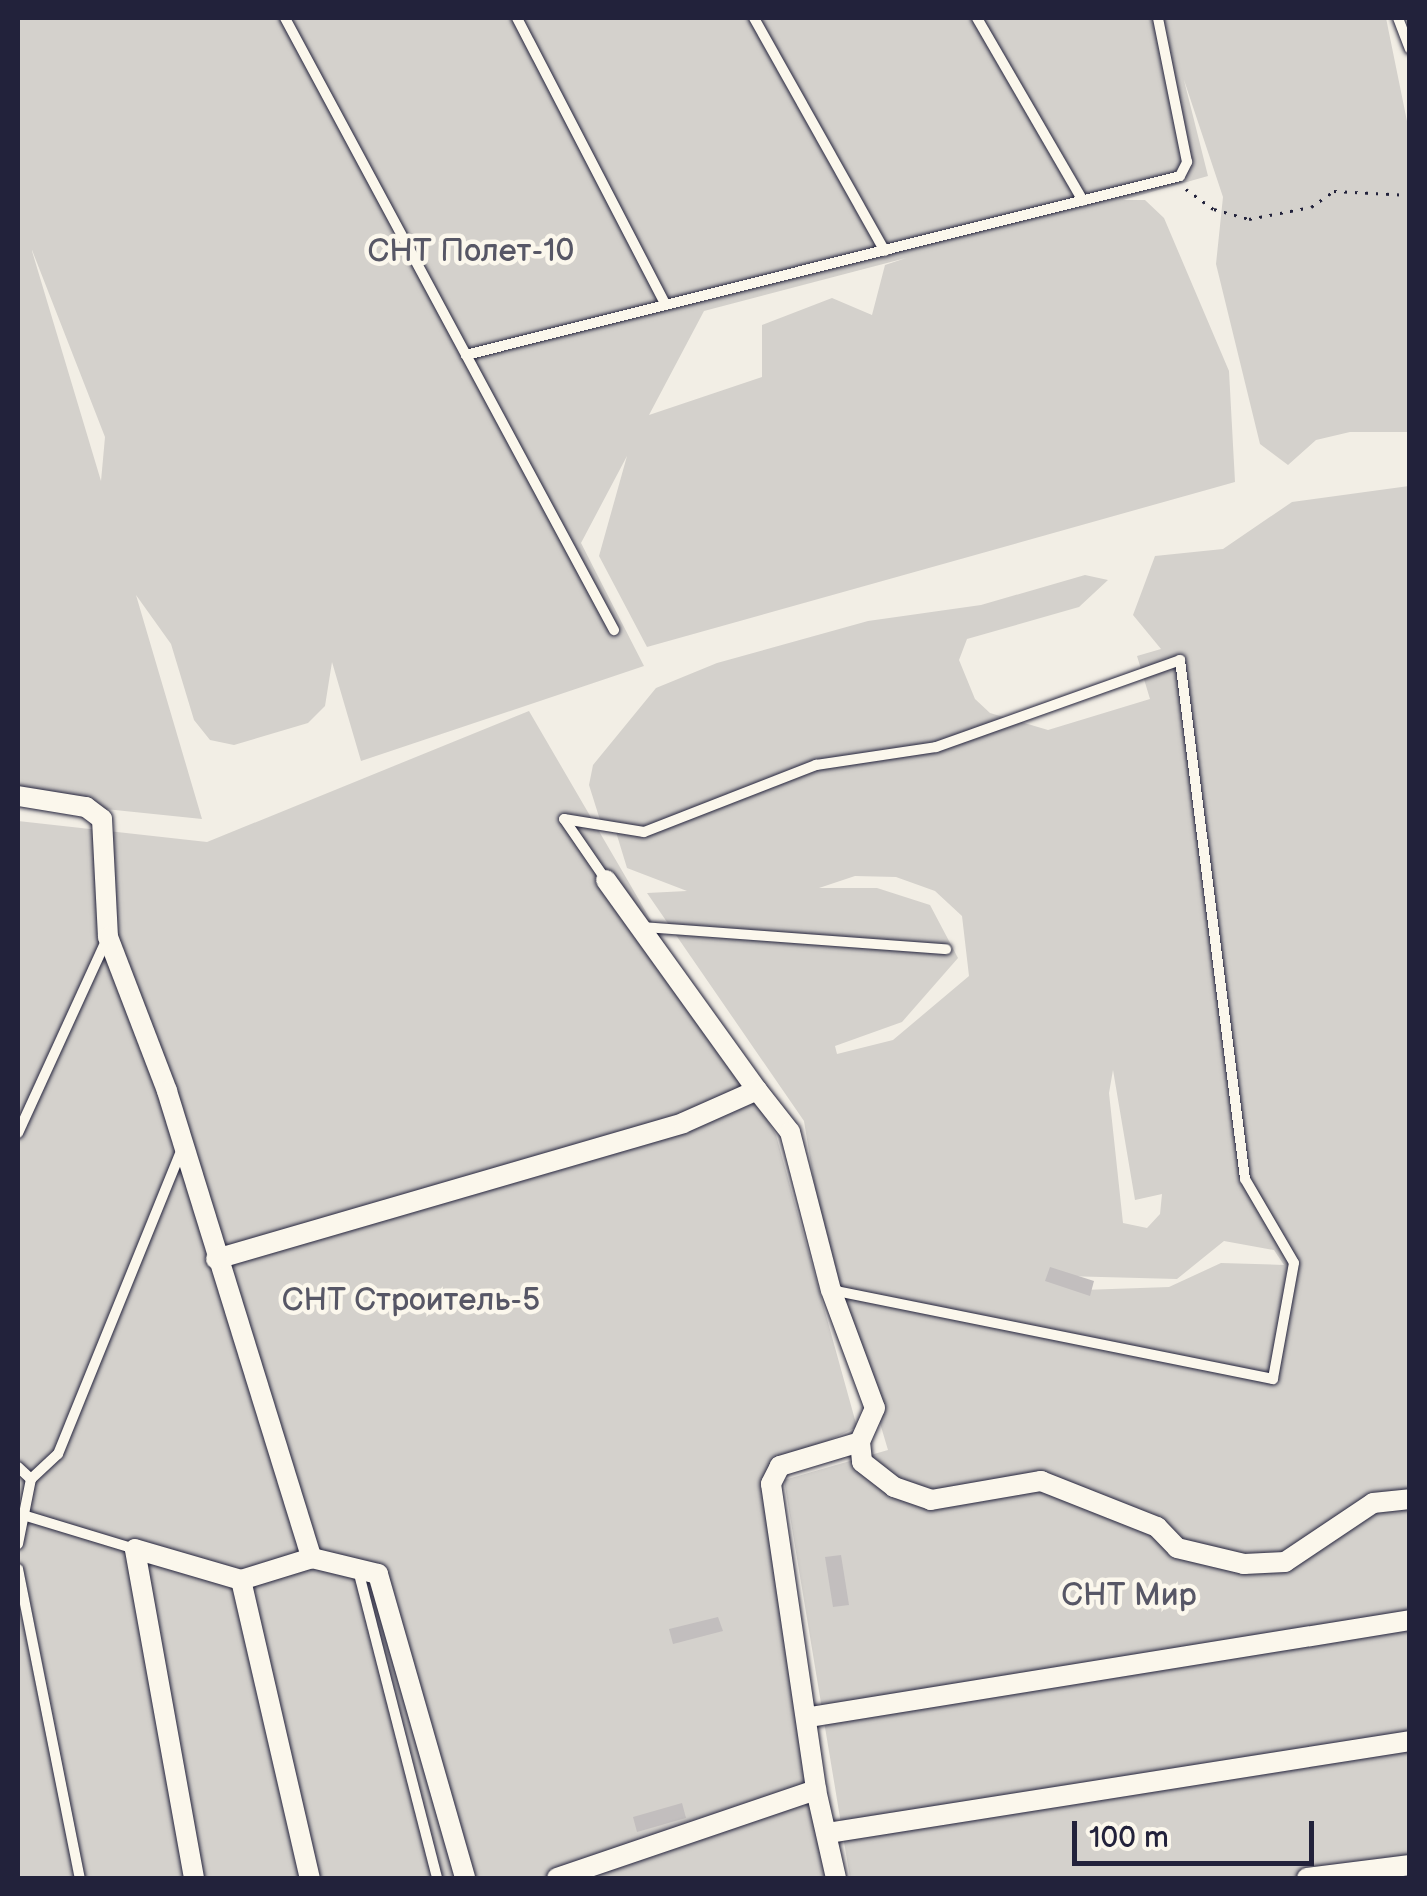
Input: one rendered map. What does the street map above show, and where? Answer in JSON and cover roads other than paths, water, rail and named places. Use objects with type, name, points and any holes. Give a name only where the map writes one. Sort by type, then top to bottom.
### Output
[{"type":"street","points":[[18,796],[86,807],[102,819],[108,937],[183,1146],[312,1558]]},
{"type":"street","points":[[606,880],[790,1132],[831,1290],[875,1408],[860,1442],[862,1462],[894,1487],[931,1500],[1040,1482],[1157,1527],[1177,1548],[1244,1564],[1285,1562],[1374,1503],[1410,1500]]},
{"type":"street","points":[[216,1260],[684,1123],[757,1090]]},
{"type":"street","points":[[836,1878],[816,1790],[810,1717],[771,1484],[780,1466],[860,1442]]},
{"type":"street","points":[[194,1878],[135,1549],[241,1580],[312,1558],[378,1574],[466,1878]]},
{"type":"street","points":[[241,1580],[310,1878]]},
{"type":"street","points":[[810,1717],[1410,1620]]},
{"type":"street","points":[[828,1833],[1410,1741]]},
{"type":"street","points":[[556,1878],[816,1790]]},
{"type":"street","points":[[1307,1878],[1410,1865]]},
{"type":"lane","points":[[285,18],[614,630]]},
{"type":"lane","points":[[517,18],[666,306]]},
{"type":"lane","points":[[754,18],[885,252]]},
{"type":"lane","points":[[977,18],[1083,201]]},
{"type":"lane","points":[[466,355],[1180,176],[1187,162],[1158,18]]},
{"type":"lane","points":[[1398,18],[1410,49]]},
{"type":"lane","points":[[606,880],[564,819],[644,832],[816,765],[936,747],[1180,660],[1245,1179],[1294,1262],[1274,1378],[831,1290]]},
{"type":"lane","points":[[642,926],[946,950]]},
{"type":"lane","points":[[18,1133],[108,937]]},
{"type":"lane","points":[[18,1544],[31,1479],[58,1454],[183,1146]]},
{"type":"lane","points":[[18,1467],[31,1479]]},
{"type":"lane","points":[[24,1515],[135,1549]]},
{"type":"lane","points":[[358,1569],[438,1878]]},
{"type":"lane","points":[[18,1574],[80,1878]]},
{"type":"park label","name":"СНТ Полет-10","points":[[471,252]]},
{"type":"park label","name":"СНТ Строитель-5","points":[[411,1301]]},
{"type":"park label","name":"СНТ Мир","points":[[1129,1596]]}]
